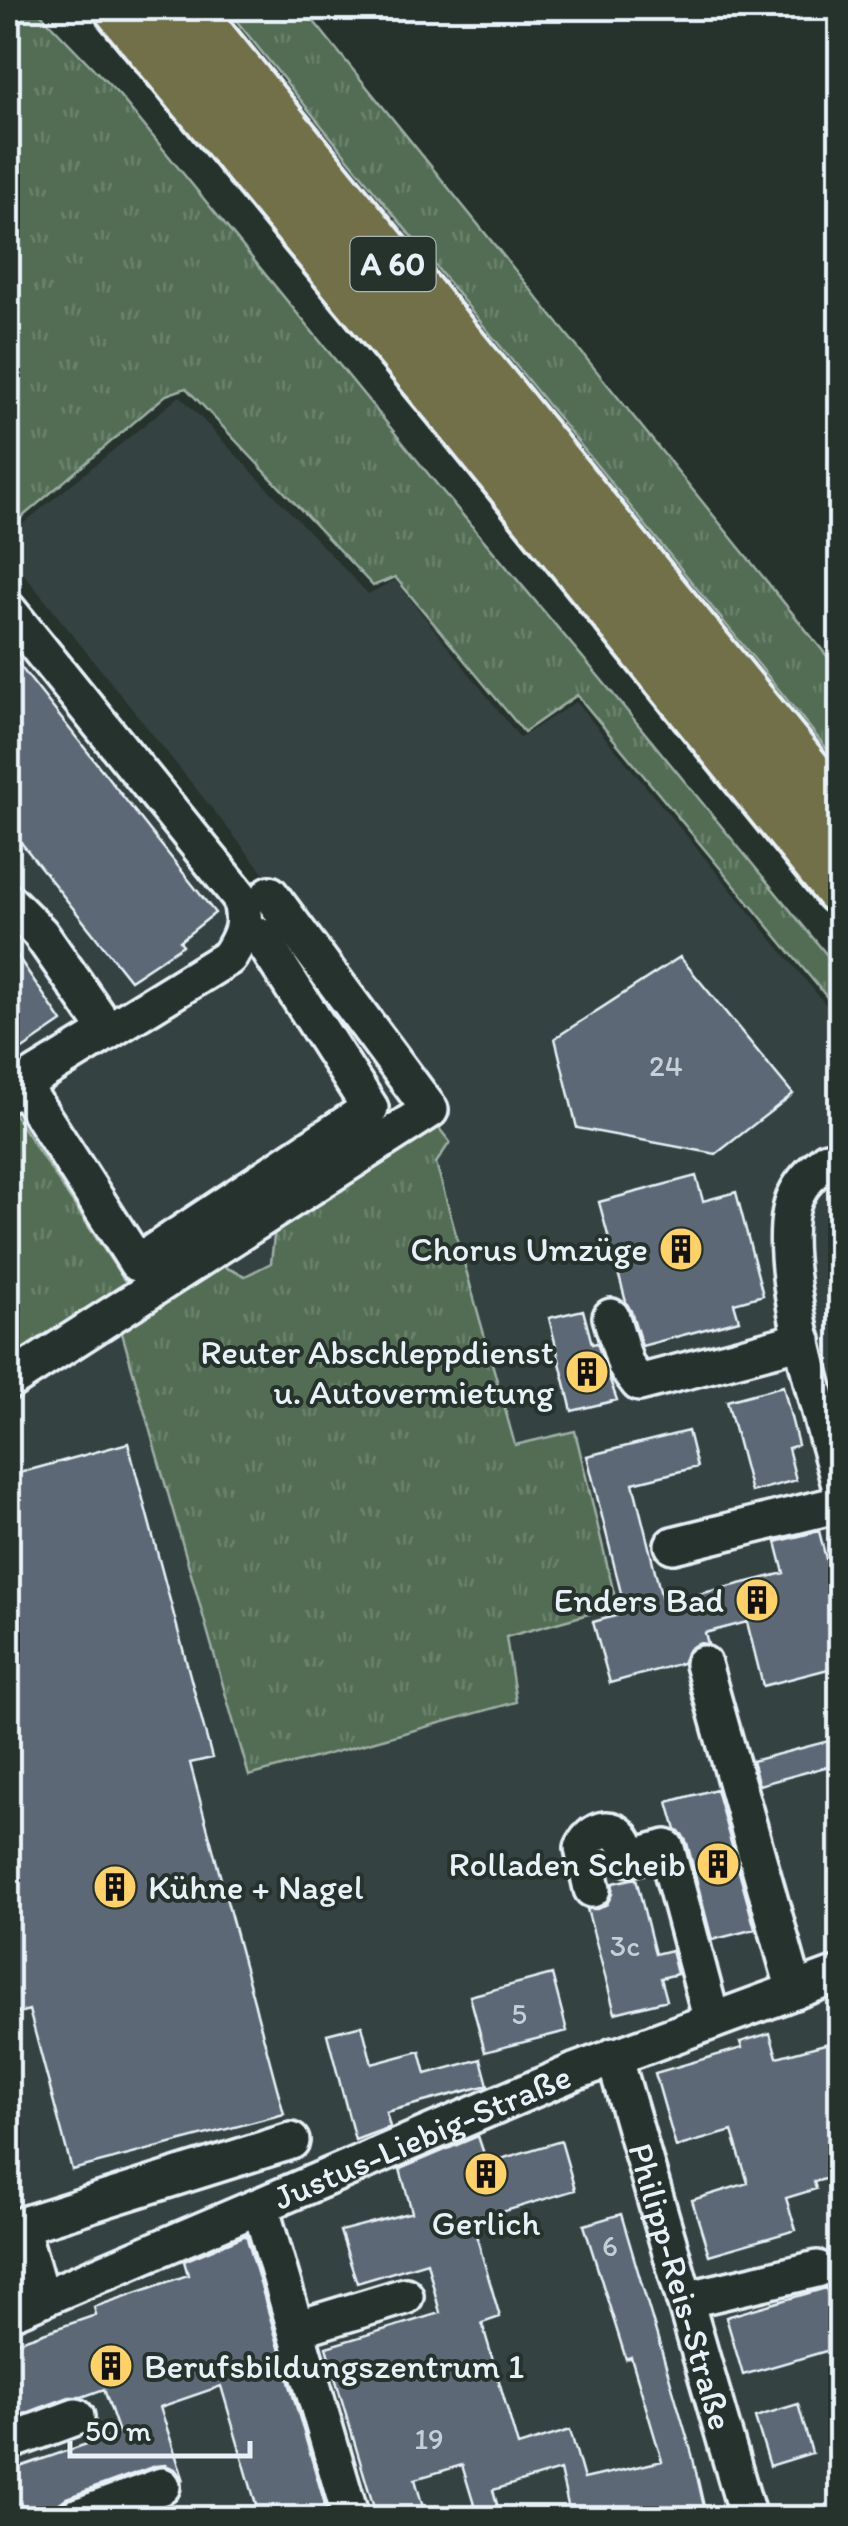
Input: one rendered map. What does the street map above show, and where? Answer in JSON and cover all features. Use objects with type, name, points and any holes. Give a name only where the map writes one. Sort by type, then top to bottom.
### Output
[{"type":"highway","name":"A 60","points":[[184,8],[840,815]]},
{"type":"highway","name":"A 60","points":[[124,13],[450,406],[840,888]]},
{"type":"street","points":[[8,610],[240,897],[245,916],[244,930],[229,956],[15,1089],[137,1262],[370,1108],[260,936],[244,930]]},
{"type":"street","points":[[8,1382],[430,1110],[270,894]]},
{"type":"street","points":[[8,900],[40,932],[108,1031]]},
{"type":"street","points":[[828,1160],[810,1175],[795,1196],[787,1238],[803,1340],[840,1485]]},
{"type":"street","points":[[611,1317],[626,1366],[639,1383],[803,1340]]},
{"type":"street","points":[[673,1545],[840,1504]]},
{"type":"street","points":[[703,1664],[794,1991]]},
{"type":"street","points":[[592,1889],[583,1848],[592,1834],[607,1830],[620,1835],[630,1858],[666,1848],[712,2021]]},
{"type":"street","name":"Justus-Liebig-Straße","points":[[8,2312],[614,2056],[840,1974]]},
{"type":"street","name":"Philipp-Reis-Straße","points":[[614,2056],[748,2518]]},
{"type":"street","points":[[42,2299],[12,2218],[291,2141]]},
{"type":"street","points":[[260,2206],[351,2518]]},
{"type":"street","points":[[685,2300],[817,2269]]},
{"type":"street","points":[[296,2329],[406,2296]]},
{"type":"street","points":[[8,2442],[76,2417]]},
{"type":"street","points":[[74,2518],[162,2486]]},
{"type":"shaded area","points":[[180,396],[368,594],[395,580],[520,738],[576,702],[840,1022],[840,2518],[8,2518],[8,584],[267,909],[283,897],[8,554],[8,536]]},
{"type":"green space","points":[[8,8],[35,8],[119,95],[840,971],[840,1013],[577,695],[524,732],[395,577],[373,586],[186,388],[166,395],[8,529]]},
{"type":"green space","points":[[226,8],[303,8],[840,672],[840,765]]},
{"type":"green space","points":[[14,1114],[134,1295],[8,1378],[8,1118]]},
{"type":"green space","points":[[434,1122],[450,1142],[436,1163],[515,1445],[575,1431],[617,1606],[506,1637],[516,1702],[249,1776],[120,1326],[220,1265],[245,1276],[271,1263],[275,1227]]},
{"type":"building","points":[[8,651],[215,913],[180,941],[183,945],[130,980],[8,826]]},
{"type":"building","points":[[8,942],[62,1022],[8,1059]]},
{"type":"building","points":[[680,957],[793,1094],[716,1154],[577,1128],[555,1038]]},
{"type":"building","name":"Chorus Umzüge","points":[[696,1176],[703,1201],[736,1192],[763,1295],[734,1303],[739,1320],[642,1346],[599,1202]]},
{"type":"building","name":"Reuter Abschleppdienst u. Autovermietung","points":[[583,1310],[592,1344],[597,1343],[617,1400],[572,1411],[549,1318]]},
{"type":"building","points":[[783,1386],[798,1445],[788,1448],[796,1480],[751,1492],[727,1401]]},
{"type":"building","points":[[688,1431],[697,1467],[633,1483],[663,1603],[784,1573],[776,1542],[819,1531],[840,1615],[840,1666],[763,1686],[747,1622],[705,1633],[708,1644],[698,1643],[689,1649],[682,1663],[610,1683],[593,1622],[626,1613],[587,1456]]},
{"type":"building","name":"Kühne + Nagel","points":[[128,1443],[212,1758],[190,1763],[284,2114],[72,2170],[29,2010],[8,2016],[8,1476]]},
{"type":"building","points":[[840,1738],[840,1763],[759,1785],[752,1761]]},
{"type":"building","name":"Rolladen Scheib","points":[[716,1789],[755,1929],[712,1940],[687,1843],[676,1830],[668,1802]]},
{"type":"building","points":[[636,1878],[655,1954],[671,1950],[677,1974],[661,1978],[667,2000],[615,2013],[587,1909],[607,1904],[613,1883]]},
{"type":"building","points":[[552,1974],[567,2031],[485,2052],[470,1996]]},
{"type":"building","points":[[362,2025],[372,2064],[420,2051],[426,2074],[481,2059],[488,2085],[386,2112],[390,2127],[355,2140],[327,2034]]},
{"type":"building","points":[[770,2033],[777,2057],[840,2040],[840,2175],[814,2182],[816,2189],[786,2198],[796,2230],[709,2255],[692,2200],[748,2183],[732,2131],[676,2147],[655,2073],[742,2048],[740,2042]]},
{"type":"building","points":[[478,2136],[487,2163],[561,2141],[575,2190],[472,2221],[500,2317],[482,2323],[518,2446],[570,2430],[584,2479],[662,2461],[631,2357],[626,2359],[584,2225],[621,2214],[692,2454],[705,2511],[674,2518],[571,2518],[560,2470],[493,2490],[501,2518],[478,2518],[462,2465],[415,2479],[426,2518],[377,2518],[326,2347],[440,2313],[427,2262],[357,2283],[340,2231],[412,2212],[400,2169]]},
{"type":"building","points":[[246,2235],[329,2518],[260,2518],[221,2386],[160,2407],[184,2481],[175,2469],[155,2466],[66,2498],[57,2505],[53,2518],[13,2518],[8,2503],[8,2471],[119,2433],[104,2389],[69,2397],[8,2420],[8,2345],[96,2315],[94,2307],[188,2275],[184,2261]]},
{"type":"building","points":[[826,2288],[840,2327],[840,2347],[743,2375],[726,2317]]},
{"type":"building","points":[[798,2404],[812,2453],[770,2466],[755,2417]]},
{"type":"place","name":"Chorus Umzüge","points":[[681,1249]]},
{"type":"place","name":"Reuter Abschleppdienst u. Autovermietung","points":[[587,1372]]},
{"type":"place","name":"Enders Bad","points":[[757,1600]]},
{"type":"place","name":"Rolladen Scheib","points":[[718,1864]]},
{"type":"place","name":"Kühne + Nagel","points":[[115,1887]]},
{"type":"place","name":"Gerlich","points":[[486,2174]]},
{"type":"place","name":"Berufsbildungszentrum 1","points":[[111,2366]]}]
